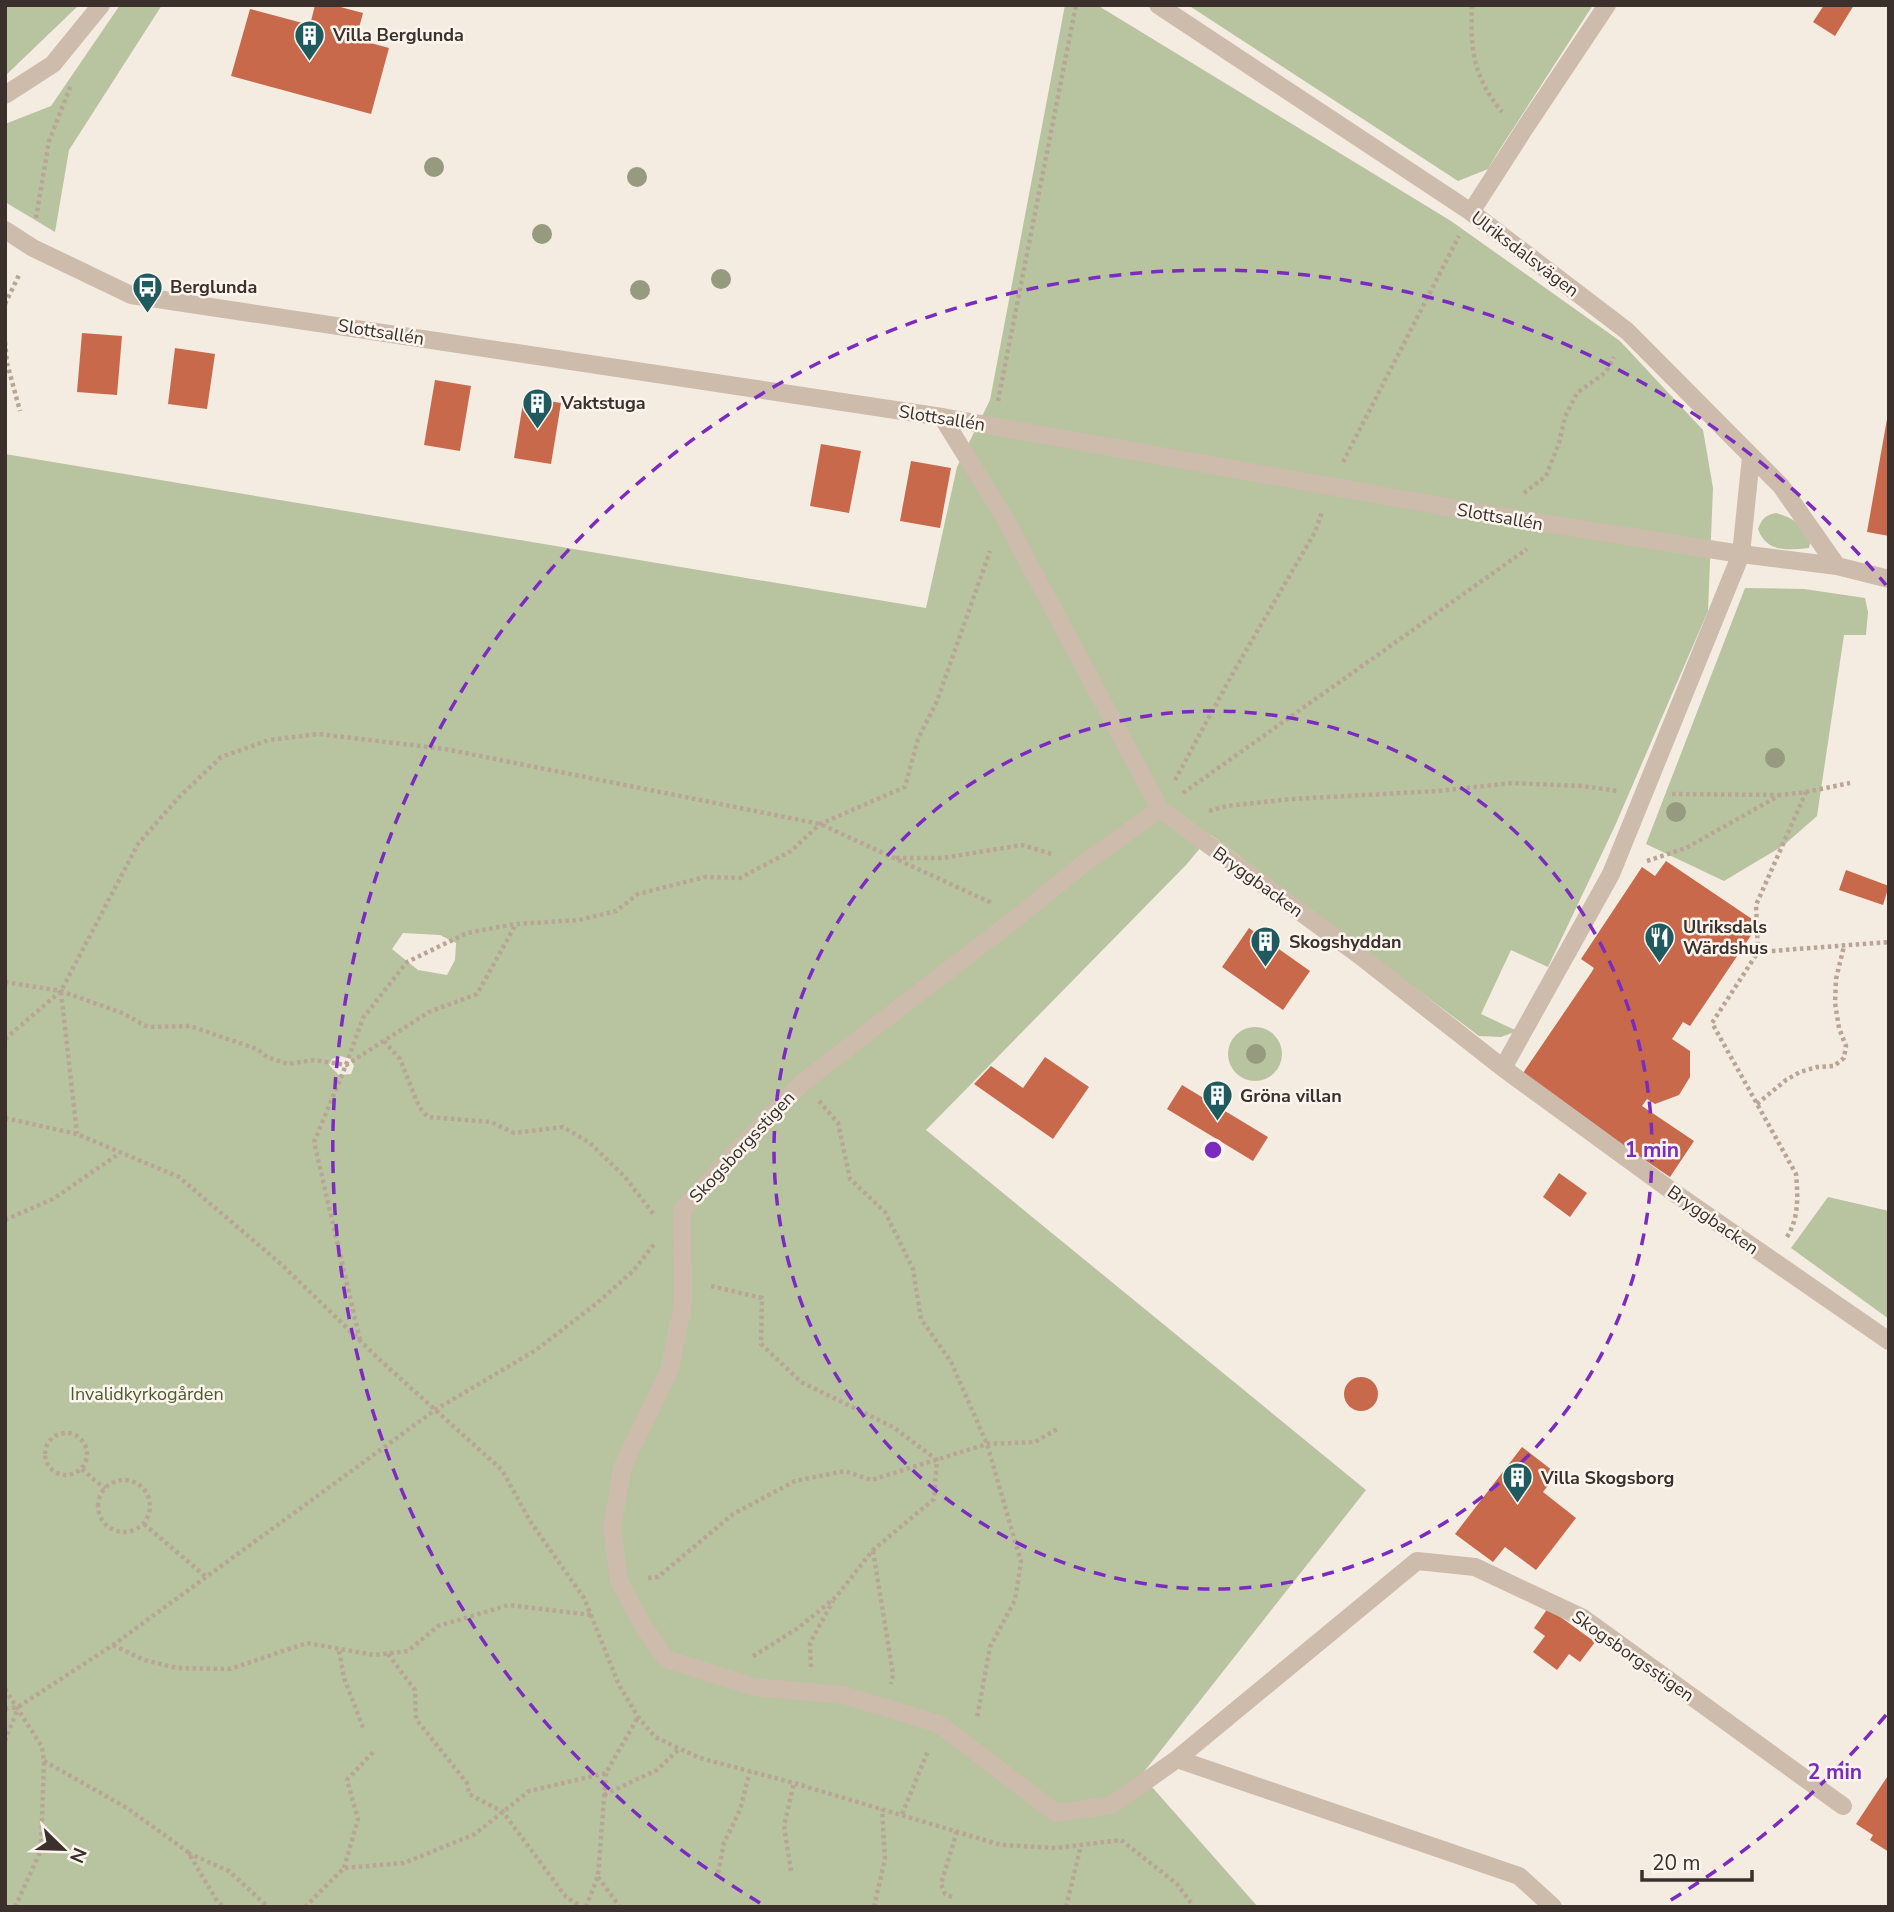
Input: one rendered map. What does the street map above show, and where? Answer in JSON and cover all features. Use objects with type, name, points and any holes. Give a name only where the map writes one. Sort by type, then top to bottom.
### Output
[{"type":"street","points":[[5,95],[53,64],[102,5]]},
{"type":"street","name":"Ulriksdalsvägen","points":[[1158,5],[1471,212],[1627,331],[1781,486],[1837,566]]},
{"type":"street","points":[[1471,212],[1608,5]]},
{"type":"street","name":"Slottsallén","points":[[5,230],[33,247],[131,295],[942,417],[1492,516],[1837,566],[1889,579]]},
{"type":"street","name":"Bryggbacken","points":[[942,417],[1003,515],[1160,809],[1359,956],[1503,1068],[1669,1189],[1889,1341]]},
{"type":"street","points":[[1503,1068],[1611,874],[1741,554],[1751,457]]},
{"type":"street","name":"Skogsborgsstigen","points":[[1160,809],[1083,864],[802,1083],[682,1210],[683,1305],[670,1369],[624,1466],[612,1527],[619,1581],[642,1624],[666,1659],[754,1687],[842,1695],[939,1724],[1056,1813],[1112,1805],[1177,1759],[1417,1561],[1475,1567],[1583,1618],[1843,1806]]},
{"type":"street","points":[[1177,1759],[1519,1876],[1553,1907]]},
{"type":"path","points":[[993,426],[1076,5]]},
{"type":"path","points":[[1472,5],[1471,32],[1478,75],[1489,96],[1523,131]]},
{"type":"path","points":[[5,303],[33,247],[49,141],[73,79]]},
{"type":"path","points":[[1160,809],[1233,673],[1315,532],[1330,487],[1471,212]]},
{"type":"path","points":[[1492,516],[1546,476],[1559,443],[1565,417],[1577,393],[1606,372],[1627,331]]},
{"type":"path","points":[[5,342],[7,363],[20,411]]},
{"type":"path","points":[[360,1342],[314,1142],[363,1017],[407,962],[467,933],[516,924],[579,920],[616,911],[638,894],[705,877],[740,878],[791,850],[820,824],[905,787],[918,739],[937,701],[1003,515]]},
{"type":"path","points":[[1160,809],[1559,527]]},
{"type":"path","points":[[5,1039],[61,991],[138,844],[178,798],[220,757],[269,740],[318,734],[445,749],[820,824],[1019,916]]},
{"type":"path","points":[[1175,822],[1226,806],[1291,799],[1438,791],[1511,783],[1582,786],[1643,794],[1780,795],[1850,783]]},
{"type":"path","points":[[1772,1261],[1794,1226],[1798,1197],[1796,1174],[1712,1023],[1758,952],[1756,905],[1806,792]]},
{"type":"path","points":[[1611,874],[1686,848],[1780,795]]},
{"type":"path","points":[[894,858],[943,858],[1021,845],[1083,864]]},
{"type":"path","points":[[5,982],[61,991],[122,1013],[148,1027],[190,1026],[257,1049],[267,1058],[288,1064],[314,1060],[346,1065],[429,1012],[477,994],[516,924]]},
{"type":"path","points":[[1758,952],[1889,942]]},
{"type":"path","points":[[1757,1104],[1800,1072],[1817,1066],[1834,1066],[1844,1058],[1846,1046],[1839,1028],[1835,1003],[1836,979],[1844,946]]},
{"type":"path","points":[[61,991],[77,1134]]},
{"type":"path","points":[[384,1041],[400,1059],[419,1107],[428,1117],[491,1122],[514,1133],[563,1127],[590,1143],[625,1177],[666,1230]]},
{"type":"path","points":[[802,1083],[838,1123],[850,1179],[885,1212],[912,1269],[921,1319],[951,1362],[987,1444],[1021,1562],[1016,1600],[990,1647],[972,1749]]},
{"type":"path","points":[[5,1220],[53,1199],[120,1153]]},
{"type":"path","points":[[5,1709],[18,1707],[113,1645],[435,1410],[536,1350],[633,1271],[682,1210]]},
{"type":"path","points":[[683,1279],[762,1298],[761,1344],[802,1382],[893,1427],[937,1460]]},
{"type":"path","points":[[619,1581],[658,1577],[733,1514],[795,1481],[845,1471],[871,1480],[987,1444],[1035,1441],[1059,1428]]},
{"type":"path","points":[[73,1434],[84,1442],[88,1456],[82,1469],[70,1475],[63,1475],[51,1469],[45,1456],[53,1437],[73,1434]]},
{"type":"path","points":[[811,1692],[810,1643],[836,1598],[873,1550],[934,1499],[937,1460]]},
{"type":"path","points":[[82,1469],[105,1489]]},
{"type":"path","points":[[127,1480],[141,1487],[147,1493],[150,1509],[144,1524],[131,1531],[110,1528],[101,1517],[99,1509],[101,1495],[105,1489],[119,1481],[127,1480]]},
{"type":"path","points":[[144,1524],[206,1577]]},
{"type":"path","points":[[873,1550],[893,1674],[884,1708]]},
{"type":"path","points":[[722,1676],[798,1628],[836,1598]]},
{"type":"path","points":[[113,1645],[144,1660],[177,1668],[230,1669],[307,1643],[374,1655],[408,1651],[438,1626],[509,1605],[591,1615]]},
{"type":"path","points":[[339,1650],[344,1678],[364,1730]]},
{"type":"path","points":[[388,1654],[415,1690],[416,1719],[467,1783],[469,1794],[503,1812],[566,1897],[584,1907],[598,1876],[606,1773],[638,1717]]},
{"type":"path","points":[[5,1689],[42,1747],[44,1761],[41,1850],[15,1907]]},
{"type":"path","points":[[5,1741],[18,1707]]},
{"type":"path","points":[[902,1814],[939,1724]]},
{"type":"path","points":[[604,1796],[657,1770],[680,1748]]},
{"type":"path","points":[[305,1907],[344,1868],[358,1819],[347,1780],[374,1751]]},
{"type":"path","points":[[44,1761],[127,1808],[188,1852],[229,1871],[268,1907]]},
{"type":"path","points":[[718,1873],[724,1843],[740,1810],[750,1771]]},
{"type":"path","points":[[344,1868],[404,1863],[475,1834],[529,1791],[606,1773]]},
{"type":"path","points":[[791,1871],[784,1825],[794,1783]]},
{"type":"path","points":[[874,1907],[885,1859],[882,1809]]},
{"type":"path","points":[[952,1897],[945,1894],[942,1884],[957,1831]]},
{"type":"path","points":[[1066,1907],[1081,1845]]},
{"type":"path","points":[[188,1852],[223,1907]]},
{"type":"path","points":[[598,1876],[620,1907]]},
{"type":"green space","points":[[5,5],[79,5],[5,76]]},
{"type":"green space","points":[[120,5],[162,5],[69,150],[55,232],[5,202],[5,124],[51,106]]},
{"type":"green space","name":"Invalidkyrkogården","points":[[1065,5],[1097,5],[1451,221],[1620,341],[1703,430],[1713,488],[1708,611],[1614,828],[1548,967],[1511,950],[1481,1014],[1517,1031],[1501,1037],[1479,1036],[1211,835],[1186,865],[926,1130],[1366,1490],[1143,1773],[1152,1787],[1258,1907],[5,1907],[5,454],[926,608],[957,467],[990,400]],"holes":[[[403,933],[440,935],[456,943],[455,960],[447,975],[418,970],[392,949]],[[340,1056],[351,1059],[354,1066],[351,1074],[339,1075],[329,1065],[332,1059]]]},
{"type":"green space","points":[[1188,5],[1593,5],[1488,169],[1458,181]]},
{"type":"green space","points":[[1776,513],[1792,519],[1804,529],[1811,539],[1809,548],[1779,548],[1772,546],[1762,537],[1758,529],[1761,523],[1764,518]]},
{"type":"green space","points":[[1745,588],[1804,589],[1865,598],[1868,612],[1866,635],[1844,635],[1817,816],[1784,845],[1724,881],[1646,844]]},
{"type":"green space","points":[[1255,1027],[1274,1035],[1282,1054],[1274,1073],[1255,1081],[1236,1073],[1228,1054],[1236,1035]]},
{"type":"green space","points":[[1828,1197],[1889,1211],[1889,1319],[1791,1248]]},
{"type":"building","name":"Villa Berglunda","points":[[315,5],[333,5],[363,13],[356,39],[389,48],[371,114],[231,76],[250,9],[310,25]]},
{"type":"building","points":[[1824,5],[1854,5],[1835,36],[1813,22]]},
{"type":"building","points":[[82,333],[122,336],[117,395],[77,392]]},
{"type":"building","points":[[175,348],[215,354],[207,409],[168,404]]},
{"type":"building","points":[[435,380],[471,386],[460,451],[424,445]]},
{"type":"building","name":"Vaktstuga","points":[[524,397],[561,403],[551,464],[514,458]]},
{"type":"building","points":[[1889,419],[1889,536],[1867,532]]},
{"type":"building","points":[[821,444],[861,451],[849,513],[810,506]]},
{"type":"building","points":[[911,461],[951,468],[940,528],[900,521]]},
{"type":"building","points":[[1666,861],[1752,919],[1745,930],[1752,934],[1690,1026],[1683,1022],[1672,1039],[1690,1051],[1690,1077],[1679,1095],[1655,1104],[1647,1099],[1642,1106],[1694,1141],[1670,1177],[1521,1076],[1594,968],[1581,959],[1642,867],[1655,876]]},
{"type":"building","points":[[1846,870],[1889,886],[1883,905],[1839,890]]},
{"type":"building","name":"Skogshyddan","points":[[1249,928],[1310,971],[1283,1010],[1222,967]]},
{"type":"building","points":[[1045,1057],[1089,1087],[1053,1139],[974,1084],[991,1066],[1023,1088]]},
{"type":"building","name":"Gröna villan","points":[[1182,1085],[1268,1137],[1253,1161],[1167,1109]]},
{"type":"building","points":[[1559,1173],[1587,1193],[1570,1217],[1543,1197]]},
{"type":"building","points":[[1361,1377],[1373,1382],[1378,1394],[1373,1406],[1361,1411],[1349,1406],[1344,1394],[1349,1382]]},
{"type":"building","name":"Villa Skogsborg","points":[[1522,1447],[1557,1474],[1543,1492],[1576,1518],[1536,1570],[1505,1547],[1493,1562],[1455,1534]]},
{"type":"building","points":[[1548,1608],[1595,1642],[1580,1662],[1569,1654],[1557,1670],[1533,1652],[1545,1636],[1534,1628]]},
{"type":"building","points":[[1889,1774],[1889,1852],[1870,1840],[1873,1835],[1856,1824]]},
{"type":"place","name":"Villa Berglunda","points":[[310,62]]},
{"type":"place","name":"Berglunda","points":[[147,314]]},
{"type":"place","name":"Vaktstuga","points":[[538,430]]},
{"type":"place","name":"Ulriksdals Wärdshus","points":[[1660,964]]},
{"type":"place","name":"Skogshyddan","points":[[1266,969]]},
{"type":"place","name":"Gröna villan","points":[[1217,1123]]},
{"type":"place","name":"Villa Skogsborg","points":[[1518,1505]]}]
